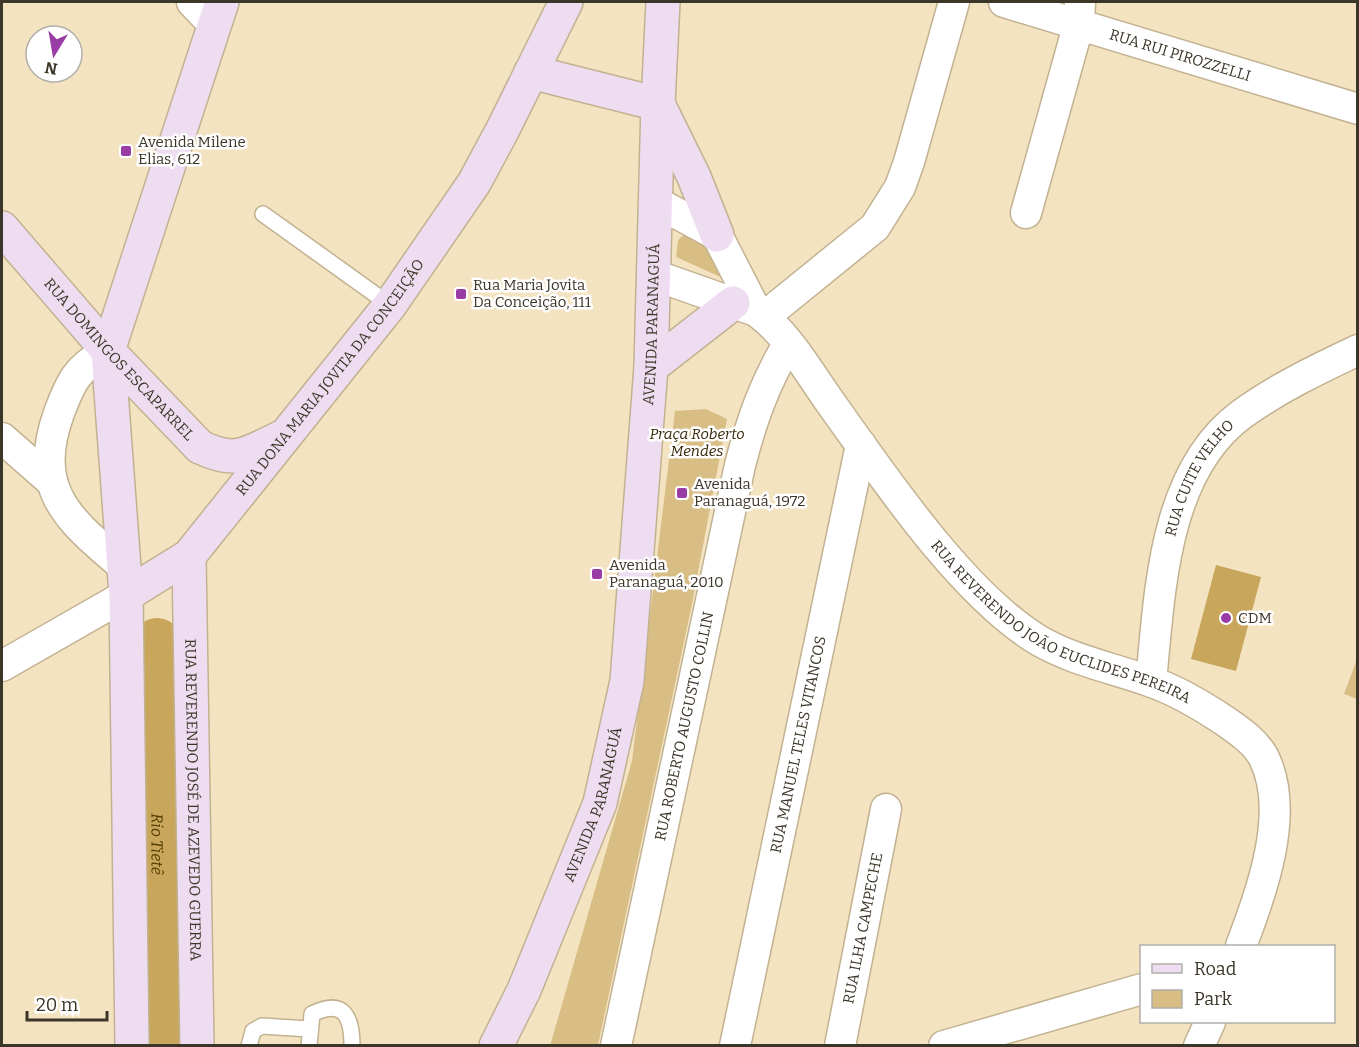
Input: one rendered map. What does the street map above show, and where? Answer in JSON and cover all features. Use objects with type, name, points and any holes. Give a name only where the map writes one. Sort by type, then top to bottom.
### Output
[{"type":"street","points":[[132,1046],[125,581],[108,351],[218,14],[192,2]]},
{"type":"street","name":"RUA DONA MARIA JOVITA DA CONCEIÇÃO","points":[[2,666],[125,581],[189,556],[390,305],[474,183],[566,2]]},
{"type":"street","name":"AVENIDA PARANAGUÁ","points":[[496,1046],[524,990],[600,803],[613,754],[627,681],[651,367],[663,2]]},
{"type":"street","points":[[651,367],[751,310],[875,227],[892,202],[909,162],[954,2]]},
{"type":"street","name":"RUA RUI PIROZZELLI","points":[[1004,2],[1080,12],[1358,109]]},
{"type":"street","points":[[1026,213],[1080,12]]},
{"type":"street","points":[[531,72],[658,104],[694,177],[717,235]]},
{"type":"street","points":[[656,202],[717,235]]},
{"type":"street","name":"RUA DOMINGOS ESCAPARREL","points":[[2,228],[108,351],[200,447],[217,455],[240,456],[286,435]]},
{"type":"street","name":"RUA REVERENDO JOÃO EUCLIDES PEREIRA","points":[[717,235],[751,310]]},
{"type":"street","name":"RUA REVERENDO JOÃO EUCLIDES PEREIRA","points":[[654,275],[751,310],[788,344],[861,445],[946,555],[990,602],[1038,639],[1085,661],[1151,681],[1199,704],[1241,732],[1263,755],[1273,780],[1275,810],[1270,849],[1260,895],[1241,945]]},
{"type":"street","name":"RUA ROBERTO AUGUSTO COLLIN","points":[[616,1046],[740,465],[755,409],[767,379],[788,344]]},
{"type":"street","name":"RUA CUITE VELHO","points":[[1151,681],[1172,530],[1183,493],[1200,459],[1222,432],[1242,414],[1286,386],[1358,350]]},
{"type":"street","points":[[108,351],[85,364],[70,383],[51,443],[48,465],[51,481],[65,510],[125,581]]},
{"type":"street","points":[[2,438],[51,481]]},
{"type":"street","name":"RUA MANUEL TELES VITANCOS","points":[[735,1046],[861,445]]},
{"type":"street","name":"RUA REVERENDO JOSÉ DE AZEVEDO GUERRA","points":[[189,556],[197,1046]]},
{"type":"street","name":"RUA ILHA CAMPECHE","points":[[840,1046],[886,809]]},
{"type":"street","name":"AVENIDA PARANAGUÁ","points":[[517,1046],[524,990]]},
{"type":"street","points":[[944,1046],[1140,990]]},
{"type":"street","points":[[1199,1046],[1210,1023]]},
{"type":"lane","points":[[263,214],[390,305]]},
{"type":"lane","points":[[309,1046],[312,1014],[324,1008],[346,1013],[352,1024],[352,1046]]},
{"type":"lane","points":[[249,1046],[253,1031],[262,1026],[309,1029]]},
{"type":"green space","points":[[687,232],[713,248],[736,284],[676,257],[678,240]]},
{"type":"green space","name":"Praça Roberto Mendes","points":[[706,409],[727,419],[691,609],[598,1045],[550,1046],[632,761],[675,411]]},
{"type":"green space","points":[[1357,659],[1357,699],[1344,694]]},
{"type":"shaded area","name":"CDM","points":[[1216,565],[1261,577],[1236,671],[1191,659]]},
{"type":"waterway","name":"Rio Tietê","points":[[157,642],[158,1046]]},
{"type":"place","name":"Avenida Milene Elias, 612","points":[[126,151]]},
{"type":"place","name":"Rua Maria Jovita Da Conceição, 111","points":[[461,294]]},
{"type":"place","name":"Avenida Paranaguá, 1972","points":[[682,493]]},
{"type":"place","name":"Avenida Paranaguá, 2010","points":[[597,574]]},
{"type":"place","name":"CDM","points":[[1226,618]]}]
